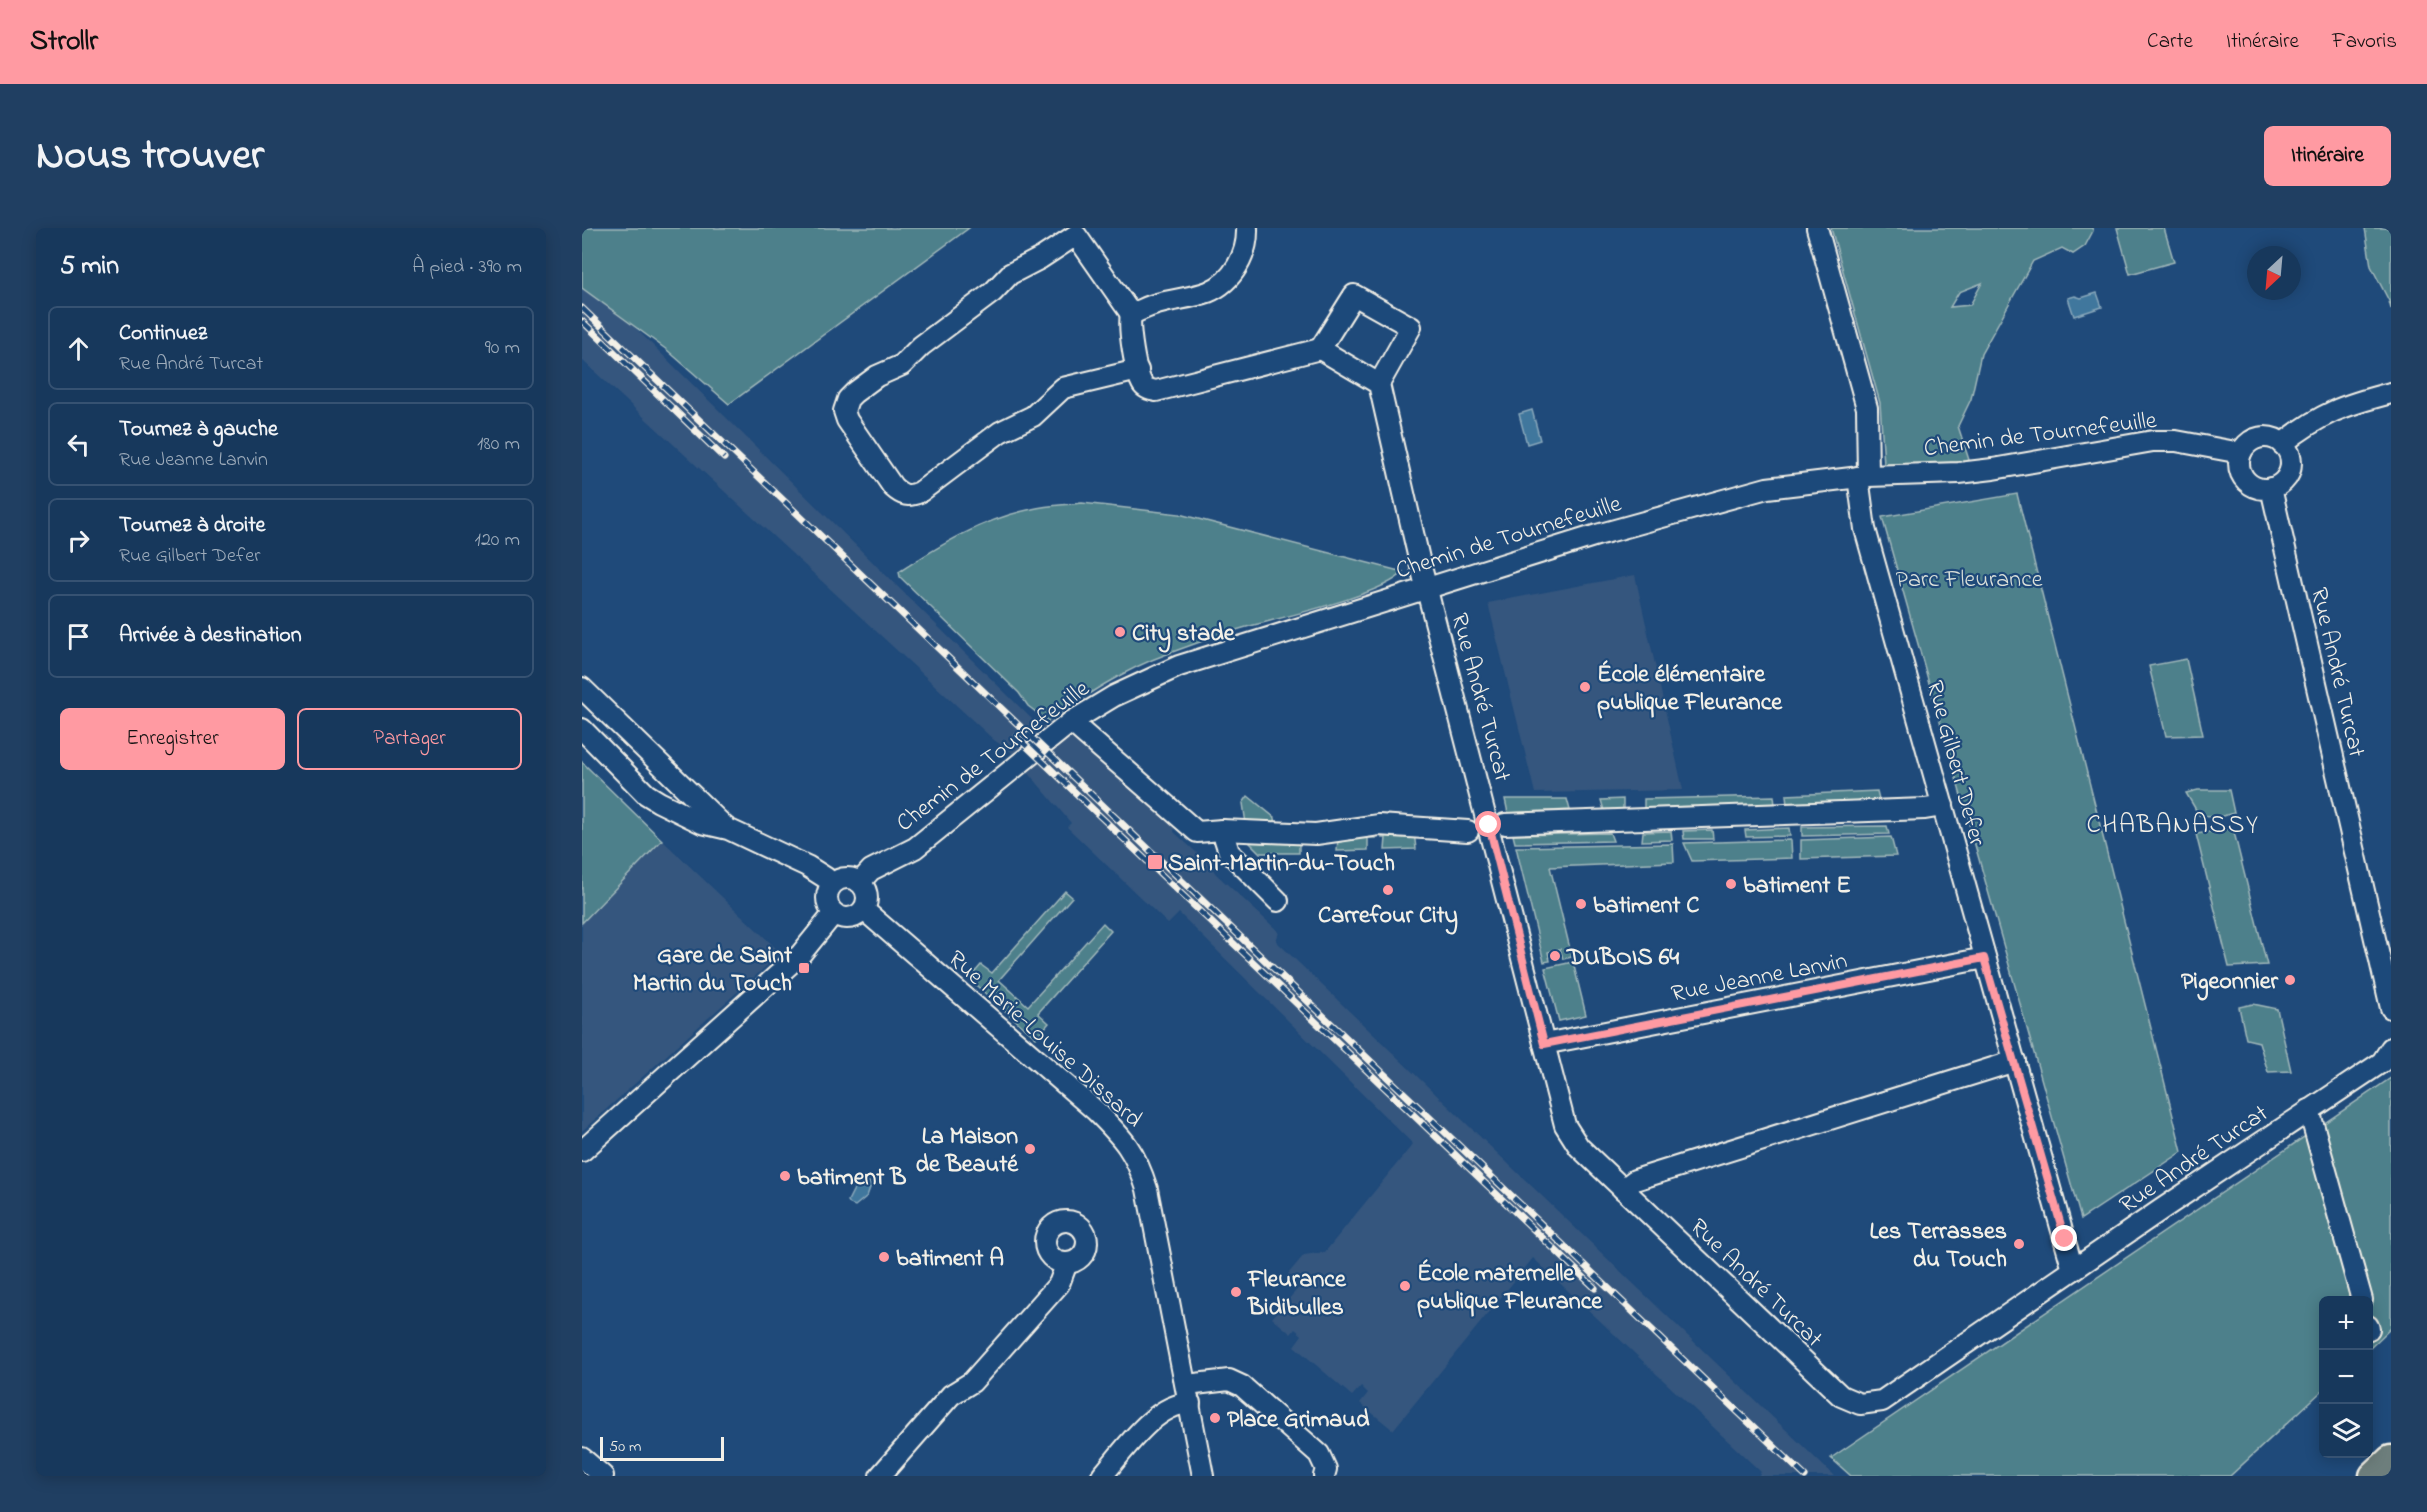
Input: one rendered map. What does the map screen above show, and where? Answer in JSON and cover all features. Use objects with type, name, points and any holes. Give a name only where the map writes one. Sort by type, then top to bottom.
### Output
[{"type":"highway","points":[[2374,1476],[2391,1460]]},
{"type":"street","points":[[1131,314],[1158,303],[1209,291],[1222,283],[1234,272],[1242,257],[1246,245],[1247,228]]},
{"type":"street","name":"Rue Gilbert Defer","points":[[1817,228],[1867,408],[1863,476],[1865,529],[2073,1270]]},
{"type":"street","points":[[1138,370],[1063,388],[1033,416],[1000,432],[920,492],[908,496],[893,487],[847,420],[844,411],[848,399],[854,393],[877,376],[902,365],[921,345],[993,292],[1010,274],[1041,258],[1080,231],[1131,314],[1129,322],[1138,370],[1143,385],[1148,390],[1156,391],[1320,349],[1354,295],[1411,327],[1378,384],[1320,349]]},
{"type":"street","name":"Rue André Turcat","points":[[1378,384],[1427,588],[1561,1111],[1571,1137],[1841,1396],[1860,1404],[1882,1401],[2382,1062],[2391,1048]]},
{"type":"street","points":[[2282,444],[2305,426],[2329,412],[2391,393]]},
{"type":"street","points":[[2267,437],[2282,444],[2290,457],[2289,473],[2278,485],[2271,488],[2255,487],[2243,477],[2240,469],[2241,453],[2245,446],[2259,438],[2267,437]]},
{"type":"street","name":"Chemin de Tournefeuille","points":[[860,882],[871,870],[915,848],[1071,722],[1114,696],[1179,666],[1427,588],[1728,497],[1767,488],[1863,476],[1959,473],[1993,469],[2153,441],[2176,441],[2241,453]]},
{"type":"street","name":"Rue André Turcat","points":[[2271,488],[2391,1008]]},
{"type":"street","points":[[582,688],[728,830]]},
{"type":"street","points":[[1071,722],[1197,832],[1222,830],[1316,834],[1378,825],[1468,831]]},
{"type":"street","points":[[582,729],[646,794],[702,823],[728,830],[807,866],[832,884]]},
{"type":"street","points":[[1505,824],[1925,809],[1943,806]]},
{"type":"street","points":[[1222,830],[1229,852],[1278,901]]},
{"type":"street","points":[[846,877],[860,882],[868,895],[864,910],[849,918],[834,913],[827,899],[832,884],[846,877]]},
{"type":"street","name":"Rue Marie-Louise Dissard","points":[[864,910],[1096,1111],[1126,1141],[1138,1162],[1147,1189],[1203,1476]]},
{"type":"street","points":[[582,1152],[800,956],[834,913]]},
{"type":"street","name":"Rue Jeanne Lanvin","points":[[1544,1044],[1984,958]]},
{"type":"street","points":[[1623,1189],[1635,1180],[2015,1061]]},
{"type":"street","points":[[2309,1110],[2361,1296]]},
{"type":"street","points":[[880,1476],[951,1395],[972,1382],[1059,1284],[1067,1263]]},
{"type":"street","points":[[1103,1476],[1155,1417],[1188,1394],[1229,1380],[1242,1386],[1319,1454],[1326,1469],[1324,1476]]},
{"type":"street","points":[[582,1458],[603,1476]]},
{"type":"shaded area","points":[[582,264],[617,310],[1040,727],[1048,721],[1072,732],[1175,823],[1174,832],[1279,932],[1276,941],[1834,1476],[1758,1476],[1761,1472],[1533,1258],[1393,1430],[1360,1403],[1368,1393],[1361,1386],[1352,1396],[1294,1346],[1302,1335],[1295,1329],[1291,1334],[1272,1318],[1301,1285],[1288,1274],[1304,1255],[1325,1252],[1413,1144],[1179,913],[1168,924],[1067,827],[1071,823],[1010,751],[994,740],[582,360]]},
{"type":"shaded area","points":[[2097,293],[2102,307],[2074,316],[2068,298],[2075,296],[2081,298]]},
{"type":"shaded area","points":[[1532,410],[1540,440],[1527,444],[1519,414]]},
{"type":"shaded area","name":"École élémentaire publique Fleurance","points":[[1635,575],[1683,790],[1535,793],[1488,603]]},
{"type":"shaded area","points":[[662,840],[781,953],[582,1131],[582,923]]},
{"type":"shaded area","points":[[864,1181],[871,1185],[867,1196],[855,1206],[850,1204],[848,1201],[854,1189]]},
{"type":"green space","points":[[582,228],[969,228],[729,404],[667,350],[582,288]]},
{"type":"green space","points":[[1831,228],[2092,228],[2093,231],[2085,246],[2073,254],[2062,248],[2033,261],[1981,354],[1971,399],[1958,426],[1970,463],[1884,465],[1880,403]],"holes":[[[1982,283],[1970,305],[1950,307],[1959,292]]]},
{"type":"green space","points":[[2117,228],[2164,228],[2174,262],[2130,274]]},
{"type":"green space","points":[[2365,228],[2391,228],[2391,309],[2371,266]]},
{"type":"green space","name":"Parc Fleurance","points":[[2017,494],[2182,1152],[2081,1219],[1882,517]]},
{"type":"green space","points":[[1082,503],[1179,514],[1403,572],[1378,588],[1358,596],[1235,630],[1151,660],[1105,684],[1048,721],[1028,706],[1019,693],[900,577],[899,572],[946,543],[996,519],[1038,508]]},
{"type":"green space","points":[[2186,659],[2203,735],[2166,736],[2149,666]]},
{"type":"green space","points":[[582,762],[662,840],[582,923]]},
{"type":"green space","points":[[2198,790],[2229,790],[2234,813],[2215,818],[2199,815],[2186,793]]},
{"type":"green space","points":[[1877,791],[1880,803],[1787,805],[1786,795]]},
{"type":"green space","points":[[1248,796],[1275,818],[1276,827],[1246,824],[1243,803]]},
{"type":"green space","points":[[1774,796],[1775,805],[1644,808],[1644,799]]},
{"type":"green space","points":[[1505,799],[1567,799],[1570,810],[1508,813]]},
{"type":"green space","points":[[1623,799],[1623,812],[1605,814],[1601,800]]},
{"type":"green space","points":[[1887,826],[1889,834],[1802,836],[1802,827]]},
{"type":"green space","points":[[1384,828],[1414,832],[1416,849],[1385,850],[1386,838],[1382,838]]},
{"type":"green space","points":[[1789,828],[1790,836],[1746,837],[1745,830]]},
{"type":"green space","points":[[2233,828],[2267,965],[2229,967],[2196,834]]},
{"type":"green space","points":[[1375,830],[1376,838],[1368,838],[1368,850],[1337,851],[1338,839],[1354,838]]},
{"type":"green space","points":[[1712,830],[1713,839],[1684,839],[1683,831]]},
{"type":"green space","points":[[1671,831],[1672,840],[1642,841],[1643,832]]},
{"type":"green space","points":[[1610,833],[1613,841],[1515,843],[1513,835]]},
{"type":"green space","points":[[1891,837],[1896,856],[1801,859],[1801,840]]},
{"type":"green space","points":[[1299,840],[1299,853],[1260,853],[1248,841]]},
{"type":"green space","points":[[1791,840],[1792,858],[1692,861],[1684,843]]},
{"type":"green space","points":[[1673,844],[1674,862],[1550,867],[1572,957],[1563,959],[1560,949],[1548,952],[1550,961],[1544,962],[1516,847]]},
{"type":"green space","points":[[1065,891],[1072,897],[999,980],[1028,1006],[1103,923],[1111,931],[1038,1013],[1049,1023],[1036,1038],[969,979],[981,965],[992,973]]},
{"type":"green space","points":[[1573,962],[1586,1015],[1559,1021],[1545,968]]},
{"type":"green space","points":[[2253,1004],[2277,1009],[2291,1071],[2268,1072],[2259,1042],[2246,1039],[2239,1007]]},
{"type":"green space","points":[[2391,1078],[2391,1328],[2373,1345],[2373,1296],[2319,1296],[2319,1394],[2230,1476],[1851,1476],[1831,1458]]},
{"type":"railway","points":[[582,308],[1805,1476]]},
{"type":"railway","points":[[582,321],[724,458]]},
{"type":"railway","points":[[1017,737],[1595,1288]]},
{"type":"place","name":"City stade","points":[[1120,632]]},
{"type":"place","name":"École élémentaire publique Fleurance","points":[[1585,687]]},
{"type":"place","name":"Saint-Martin-du-Touch","points":[[1155,862]]},
{"type":"place","name":"batiment E","points":[[1731,884]]},
{"type":"place","name":"Carrefour City","points":[[1388,890]]},
{"type":"place","name":"batiment C","points":[[1581,904]]},
{"type":"place","name":"DUBOIS 64","points":[[1555,956]]},
{"type":"place","name":"Gare de Saint Martin du Touch","points":[[804,968]]},
{"type":"place","name":"Pigeonnier","points":[[2290,980]]},
{"type":"place","name":"La Maison de Beauté","points":[[1030,1149]]},
{"type":"place","name":"batiment B","points":[[785,1176]]},
{"type":"place","name":"Les Terrasses du Touch","points":[[2019,1244]]},
{"type":"place","name":"batiment A","points":[[884,1257]]},
{"type":"place","name":"École maternelle publique Fleurance","points":[[1405,1286]]},
{"type":"place","name":"Fleurance Bidibulles","points":[[1236,1292]]},
{"type":"place","name":"Place Grimaud","points":[[1215,1418]]},
{"type":"district","name":"CHABANASSY","points":[[2173,823]]},
{"type":"route","points":[[1489,825],[1544,1044],[1984,958],[2065,1239]]}]
